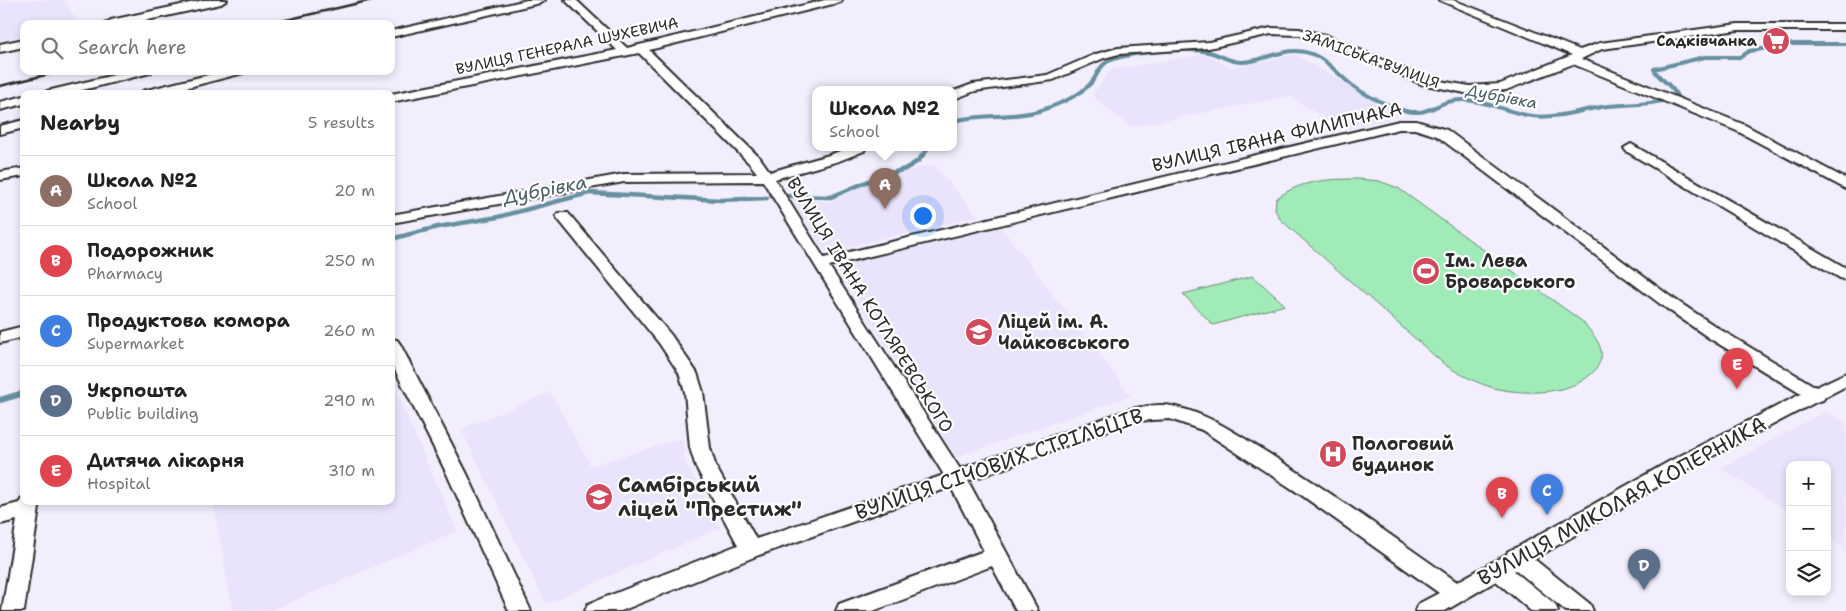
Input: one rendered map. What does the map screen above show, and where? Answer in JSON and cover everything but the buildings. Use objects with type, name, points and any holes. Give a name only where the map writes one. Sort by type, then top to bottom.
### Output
[{"type":"street","points":[[129,20],[221,0]]},
{"type":"street","points":[[395,33],[540,0]]},
{"type":"street","name":"ВУЛИЦЯ ІВАНА КОТЛЯРЕВСЬКОГО","points":[[570,0],[633,50],[755,161],[767,177],[956,478],[1027,611]]},
{"type":"street","name":"ВУЛИЦЯ ГЕНЕРАЛА ШУХЕВИЧА","points":[[395,97],[633,50],[837,0]]},
{"type":"street","points":[[1444,0],[1576,57],[1653,94],[1742,128],[1846,185]]},
{"type":"street","name":"ЗАМІСЬКА ВУЛИЦЯ","points":[[957,94],[980,87],[1048,78],[1064,73],[1100,56],[1118,51],[1209,45],[1271,31],[1299,32],[1321,37],[1425,82],[1470,90],[1502,87],[1600,46],[1738,27],[1846,27]]},
{"type":"street","points":[[0,48],[20,44]]},
{"type":"street","points":[[68,90],[129,75]]},
{"type":"street","points":[[163,90],[222,75]]},
{"type":"street","points":[[0,106],[20,101]]},
{"type":"street","points":[[0,130],[20,125]]},
{"type":"street","name":"ВУЛИЦЯ ІВАНА ФИЛИПЧАКА","points":[[820,264],[1399,125],[1416,125],[1442,133],[1665,300],[1715,334],[1817,396]]},
{"type":"street","points":[[1631,148],[1846,275]]},
{"type":"street","points":[[395,219],[624,178],[767,177],[834,158],[852,151]]},
{"type":"street","points":[[0,176],[20,173]]},
{"type":"street","points":[[563,216],[666,339],[688,373],[694,392],[700,448],[706,467],[751,549]]},
{"type":"street","points":[[0,338],[20,332]]},
{"type":"street","points":[[395,352],[457,474],[520,611]]},
{"type":"street","name":"ВУЛИЦЯ МИКОЛАЯ КОПЕРНИКА","points":[[1426,611],[1516,557],[1677,466],[1817,396],[1846,379]]},
{"type":"street","name":"ВУЛИЦЯ СІЧОВИХ СТРІЛЬЦІВ","points":[[596,611],[751,549],[956,478],[1131,414],[1152,411],[1176,413],[1199,421],[1278,468],[1456,592]]},
{"type":"street","points":[[0,516],[30,505],[13,611]]},
{"type":"street","points":[[847,611],[997,555]]},
{"type":"street","points":[[1516,557],[1582,611]]},
{"type":"street","points":[[1497,569],[1547,611]]},
{"type":"shaded area","points":[[0,0],[65,0],[76,20],[20,20],[20,37],[0,41]]},
{"type":"shaded area","points":[[1206,54],[1230,68],[1296,55],[1402,115],[1342,130],[1290,96],[1130,127],[1092,95],[1111,70]]},
{"type":"shaded area","points":[[933,164],[978,216],[826,252],[790,199],[830,202],[874,180]]},
{"type":"shaded area","name":"Ліцей ім. А. Чайковського","points":[[1001,227],[1131,396],[956,457],[836,267]]},
{"type":"shaded area","points":[[395,389],[457,531],[270,611],[233,611],[214,505],[395,505]]},
{"type":"shaded area","name":"Самбірський ліцей \"Престиж\"","points":[[550,392],[591,466],[682,438],[685,462],[720,528],[546,604],[461,429]]},
{"type":"shaded area","points":[[1826,411],[1846,423],[1846,549],[1831,540],[1831,461],[1786,461],[1786,510],[1721,468]]},
{"type":"green space","name":"Ім. Лева Броварського","points":[[1358,179],[1379,181],[1398,188],[1583,322],[1600,347],[1601,358],[1596,369],[1587,378],[1562,389],[1520,392],[1494,388],[1462,375],[1445,365],[1281,220],[1275,210],[1276,199],[1305,184],[1325,180]]},
{"type":"green space","points":[[1253,276],[1285,305],[1213,325],[1183,294]]},
{"type":"waterway","name":"Дубрівка","points":[[957,120],[976,117],[1031,113],[1042,110],[1061,103],[1080,92],[1090,84],[1100,68],[1109,61],[1130,55],[1159,51],[1188,50],[1209,52],[1233,61],[1242,62],[1249,62],[1288,51],[1304,52],[1320,58],[1362,92],[1383,103],[1406,111],[1424,111],[1445,103],[1464,100],[1541,117],[1558,116],[1601,107],[1658,102],[1677,96],[1654,69],[1705,57],[1741,57],[1749,51],[1792,44],[1846,44]]},
{"type":"waterway","name":"Дубрівка","points":[[789,196],[831,197],[878,177],[905,169],[918,161],[926,151]]},
{"type":"waterway","name":"Дубрівка","points":[[395,238],[438,227],[498,217],[589,193],[721,200],[767,198]]},
{"type":"waterway","name":"Дубрівка","points":[[0,400],[20,394]]},
{"type":"railway","points":[[286,20],[372,0]]},
{"type":"railway","points":[[0,86],[45,75]]},
{"type":"place","name":"Садкiвчанка","points":[[1776,41]]},
{"type":"place","name":"Школа №2","points":[[885,209]]},
{"type":"place","name":"Ім. Лева Броварського","points":[[1426,271]]},
{"type":"place","name":"Ліцей ім. А. Чайковського","points":[[979,332]]},
{"type":"place","name":"Дитяча лікарня","points":[[1737,389]]},
{"type":"place","name":"Пологовий будинок","points":[[1333,454]]},
{"type":"place","name":"Самбірський ліцей \"Престиж\"","points":[[599,497]]},
{"type":"place","name":"Продуктова комора","points":[[1547,515]]},
{"type":"place","name":"Подорожник","points":[[1502,518]]},
{"type":"place","name":"Укрпошта","points":[[1644,590]]}]
